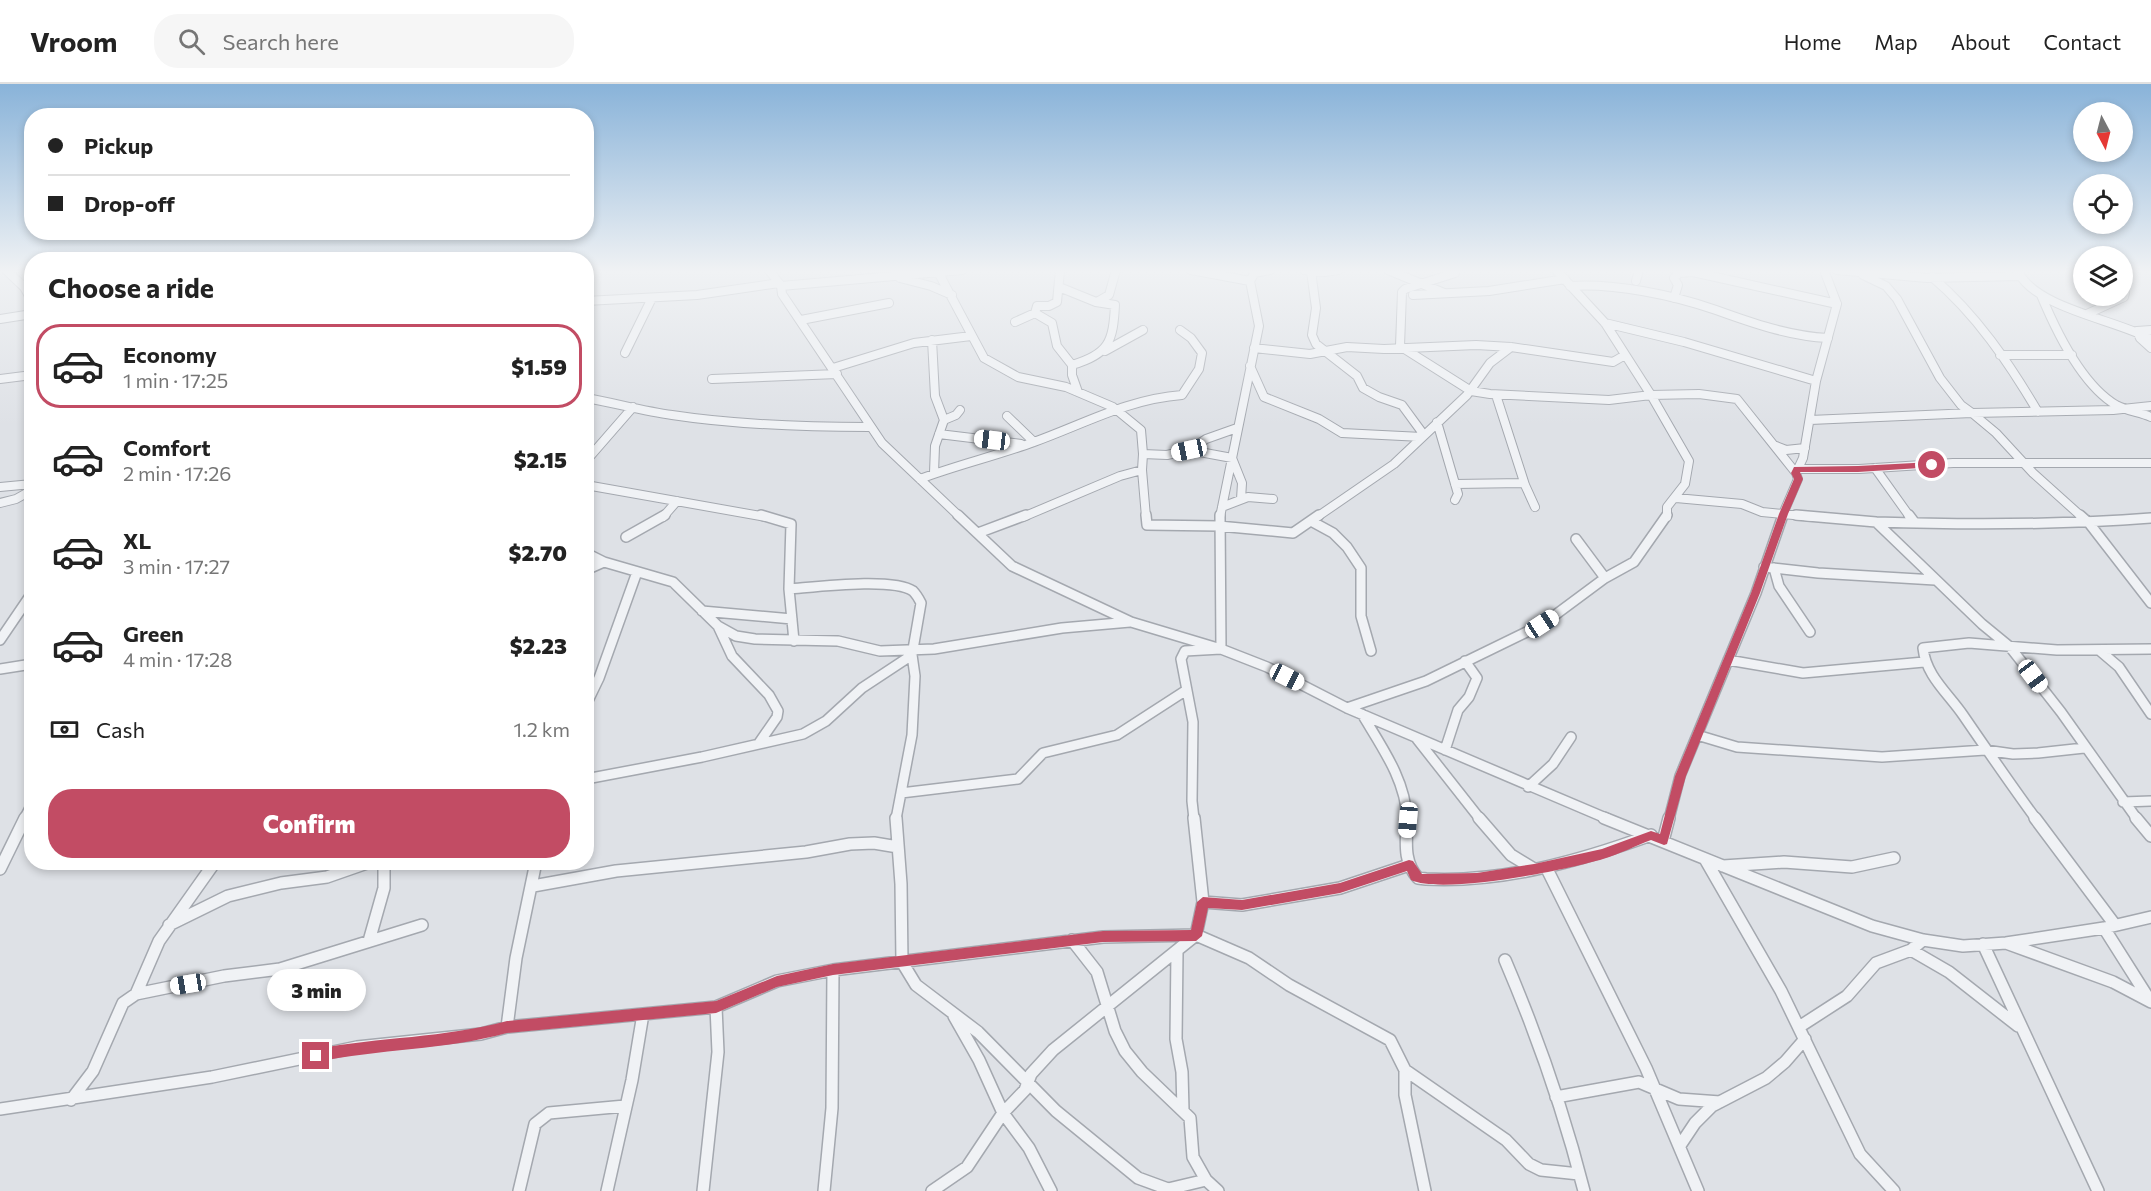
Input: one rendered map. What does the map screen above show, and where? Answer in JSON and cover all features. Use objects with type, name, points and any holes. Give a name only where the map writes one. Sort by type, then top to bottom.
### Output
[{"type":"street","points":[[625,353],[640,322]]},
{"type":"street","points":[[802,322],[869,427],[882,443],[978,532],[999,555],[1012,566],[1131,622],[1221,649],[1267,667],[1347,708],[1528,788],[1664,840],[1721,866],[1872,926],[1923,940],[1963,946],[2006,943],[2109,927],[2151,917]]},
{"type":"street","points":[[964,322],[984,358],[1018,377],[1066,387],[1118,409],[1141,430],[1147,525],[1219,526],[1293,533],[1394,464],[1471,390],[1490,363],[1511,347]]},
{"type":"street","points":[[1050,322],[1057,346],[1072,365],[1072,375],[1078,392]]},
{"type":"street","points":[[1105,351],[1113,333],[1113,322]]},
{"type":"street","points":[[1221,649],[1219,526],[1221,507],[1259,322]]},
{"type":"street","points":[[1314,322],[1312,335],[1316,344],[1357,376],[1363,388],[1379,398],[1402,405],[1423,436]]},
{"type":"street","points":[[1401,322],[1400,346],[1402,348],[1444,376],[1471,390],[1496,395],[1609,400],[1651,395],[1699,394],[1737,399],[1753,424],[1796,471],[1798,479],[1783,514],[1769,568],[1680,776],[1664,840]]},
{"type":"street","points":[[1347,708],[1426,681],[1542,624],[1605,578],[1634,562],[1647,546],[1654,532],[1667,518],[1667,507],[1685,484],[1689,461],[1651,395],[1603,322]]},
{"type":"street","points":[[1752,322],[1795,334],[1828,338]]},
{"type":"street","points":[[1796,471],[1803,458],[1816,381],[1832,322]]},
{"type":"street","points":[[1909,322],[1946,391],[1996,433],[2025,465],[2089,523],[2151,603]]},
{"type":"street","points":[[1974,322],[2038,412]]},
{"type":"street","points":[[2052,322],[2072,355],[2101,392],[2115,405],[2151,417]]},
{"type":"street","points":[[2110,322],[2137,331],[2151,339]]},
{"type":"street","points":[[1605,324],[1684,342],[1816,381]]},
{"type":"street","points":[[1072,365],[1094,359],[1143,330]]},
{"type":"street","points":[[920,478],[1030,443],[1149,397],[1182,395],[1201,367],[1203,359],[1195,340],[1180,330]]},
{"type":"street","points":[[2137,331],[2151,330]]},
{"type":"street","points":[[2137,331],[2140,338],[2151,348]]},
{"type":"street","points":[[712,379],[835,371],[932,340],[971,336]]},
{"type":"street","points":[[932,340],[935,396],[944,420],[935,446],[934,473]]},
{"type":"street","points":[[1254,348],[1310,354],[1347,347],[1402,348],[1476,345],[1511,347],[1613,362],[1624,355]]},
{"type":"street","points":[[2000,355],[2072,355]]},
{"type":"street","points":[[1250,366],[1264,397],[1319,419],[1342,433],[1423,436]]},
{"type":"street","points":[[0,379],[24,376]]},
{"type":"street","points":[[1496,395],[1524,483],[1535,507]]},
{"type":"street","points":[[594,400],[670,415],[771,426],[869,427]]},
{"type":"street","points":[[1810,420],[2130,409],[2151,406]]},
{"type":"street","points":[[594,452],[633,407]]},
{"type":"street","points":[[944,420],[956,415],[960,410]]},
{"type":"street","points":[[1007,416],[1030,443]]},
{"type":"street","points":[[1437,422],[1458,494],[1455,500]]},
{"type":"street","points":[[1189,450],[1197,443],[1237,428]]},
{"type":"street","points":[[939,434],[1030,443]]},
{"type":"street","points":[[1773,446],[1786,450],[1805,448]]},
{"type":"street","points":[[1143,454],[1167,455],[1189,450],[1232,458]]},
{"type":"street","points":[[1232,458],[1242,483],[1241,499]]},
{"type":"street","points":[[1796,471],[1953,463],[2025,465],[2151,463]]},
{"type":"street","points":[[1875,468],[1916,523]]},
{"type":"street","points":[[978,532],[999,527],[1120,476],[1142,470]]},
{"type":"street","points":[[1455,484],[1524,483]]},
{"type":"street","points":[[0,487],[24,485]]},
{"type":"street","points":[[594,486],[754,513],[791,524],[789,589],[794,641]]},
{"type":"street","points":[[0,503],[24,494]]},
{"type":"street","points":[[1221,507],[1241,499],[1257,496],[1273,499]]},
{"type":"street","points":[[1676,498],[1710,503],[1742,504],[1762,512],[1876,522],[1959,525],[2089,523],[2151,519]]},
{"type":"street","points":[[626,537],[663,518],[677,501]]},
{"type":"street","points":[[1311,521],[1333,533],[1347,547],[1361,568],[1361,616],[1371,651]]},
{"type":"street","points":[[1876,522],[1935,580],[2010,647],[2061,712],[2123,802],[2151,836]]},
{"type":"street","points":[[1576,539],[1605,578]]},
{"type":"street","points":[[594,557],[673,582],[718,626],[736,636],[746,638],[838,641],[869,650],[913,652],[1062,628],[1131,622]]},
{"type":"street","points":[[594,566],[604,562]]},
{"type":"street","points":[[1769,568],[1935,580]]},
{"type":"street","points":[[1769,568],[1810,632]]},
{"type":"street","points":[[594,688],[637,572]]},
{"type":"street","points":[[789,589],[867,584],[903,587],[914,592],[921,603],[913,652],[915,676],[913,722],[896,817],[901,884],[902,962],[916,985],[978,1032],[1056,1112],[1138,1178],[1168,1189],[1206,1180]]},
{"type":"street","points":[[0,640],[24,605]]},
{"type":"street","points":[[702,611],[792,619]]},
{"type":"street","points":[[718,626],[732,656],[769,694],[778,711],[772,726],[759,743]]},
{"type":"street","points":[[2151,649],[2099,650],[1969,643],[1923,648],[1924,662],[2109,927],[2151,1001]]},
{"type":"street","points":[[932,1191],[967,1167],[1003,1113],[1025,1090],[1026,1082],[1053,1050],[1196,936],[1203,902],[1192,801],[1193,722],[1181,664],[1185,651],[1221,649]]},
{"type":"street","points":[[2099,650],[2119,667],[2151,714]]},
{"type":"street","points":[[594,777],[702,757],[790,737],[814,729],[862,688],[913,652]]},
{"type":"street","points":[[1445,750],[1458,710],[1469,697],[1477,678],[1465,660]]},
{"type":"street","points":[[1728,660],[1803,673],[1924,662]]},
{"type":"street","points":[[0,669],[24,665]]},
{"type":"street","points":[[901,793],[1012,782],[1018,779],[1043,753],[1117,735],[1185,691]]},
{"type":"street","points":[[1362,714],[1402,790],[1407,808],[1409,865],[1415,876],[1427,880],[1477,878],[1540,868],[1602,854],[1651,835]]},
{"type":"street","points":[[1697,735],[1737,747],[1782,748],[1882,757],[1985,750],[2021,753],[2084,748]]},
{"type":"street","points":[[1416,737],[1496,840],[1511,855],[1540,868],[1655,1087],[1681,1144],[1698,1191]]},
{"type":"street","points":[[1528,788],[1553,764],[1571,737]]},
{"type":"street","points":[[2123,802],[2151,801]]},
{"type":"street","points":[[0,869],[24,820]]},
{"type":"street","points":[[533,886],[616,871],[806,852],[850,844],[874,843],[898,847]]},
{"type":"street","points":[[1721,866],[1784,862],[1857,868],[1894,858]]},
{"type":"street","points":[[1705,859],[1766,963],[1860,1154],[1894,1191]]},
{"type":"street","points":[[1203,902],[1242,905],[1340,888],[1409,865]]},
{"type":"street","points":[[136,994],[149,961],[169,924],[208,870]]},
{"type":"street","points":[[169,924],[228,896],[281,883],[327,877],[347,870]]},
{"type":"street","points":[[369,941],[384,888],[384,870]]},
{"type":"street","points":[[507,1027],[516,958],[535,870]]},
{"type":"street","points":[[71,1100],[93,1071],[123,1003],[136,994],[225,976],[280,969],[422,925]]},
{"type":"street","points":[[0,1109],[212,1077],[357,1047],[481,1034],[507,1027],[716,1007],[777,981],[833,970],[1103,937],[1196,936],[1249,958],[1289,985],[1390,1040],[1405,1070],[1406,1095],[1425,1191]]},
{"type":"street","points":[[1072,940],[1077,951],[1097,971],[1106,1009],[1119,1040],[1130,1057],[1191,1122],[1193,1157],[1206,1180],[1218,1191]]},
{"type":"street","points":[[1799,1027],[1847,996],[1876,963],[1911,950],[1923,940]]},
{"type":"street","points":[[2006,943],[2112,982],[2151,1001]]},
{"type":"street","points":[[1983,944],[2020,1028],[2098,1191]]},
{"type":"street","points":[[1911,950],[1949,972],[2020,1028]]},
{"type":"street","points":[[1177,952],[1176,1040],[1182,1072],[1183,1112]]},
{"type":"street","points":[[1505,960],[1520,995],[1569,1133],[1584,1191]]},
{"type":"street","points":[[824,1191],[832,1142],[833,970]]},
{"type":"street","points":[[703,1191],[718,1052],[716,1007]]},
{"type":"street","points":[[952,1012],[979,1060],[1003,1113],[1029,1148],[1051,1191]]},
{"type":"street","points":[[606,1191],[632,1080],[643,1014]]},
{"type":"street","points":[[1681,1144],[1701,1116],[1720,1102],[1766,1077],[1785,1062],[1805,1039]]},
{"type":"street","points":[[1405,1070],[1506,1140],[1528,1164],[1541,1170],[1579,1174]]},
{"type":"street","points":[[1556,1097],[1640,1082],[1679,1099],[1720,1102]]},
{"type":"street","points":[[519,1191],[535,1124],[549,1113],[625,1106]]},
{"type":"route","points":[[316,1056],[357,1047],[481,1034],[507,1027],[716,1007],[777,981],[833,970],[1103,937],[1196,936],[1203,902],[1242,905],[1340,888],[1409,865],[1412,873],[1421,879],[1477,878],[1534,869],[1602,854],[1651,835],[1664,840],[1680,776],[1756,593],[1770,549],[1798,479],[1797,469],[1858,469],[1932,465]]}]
